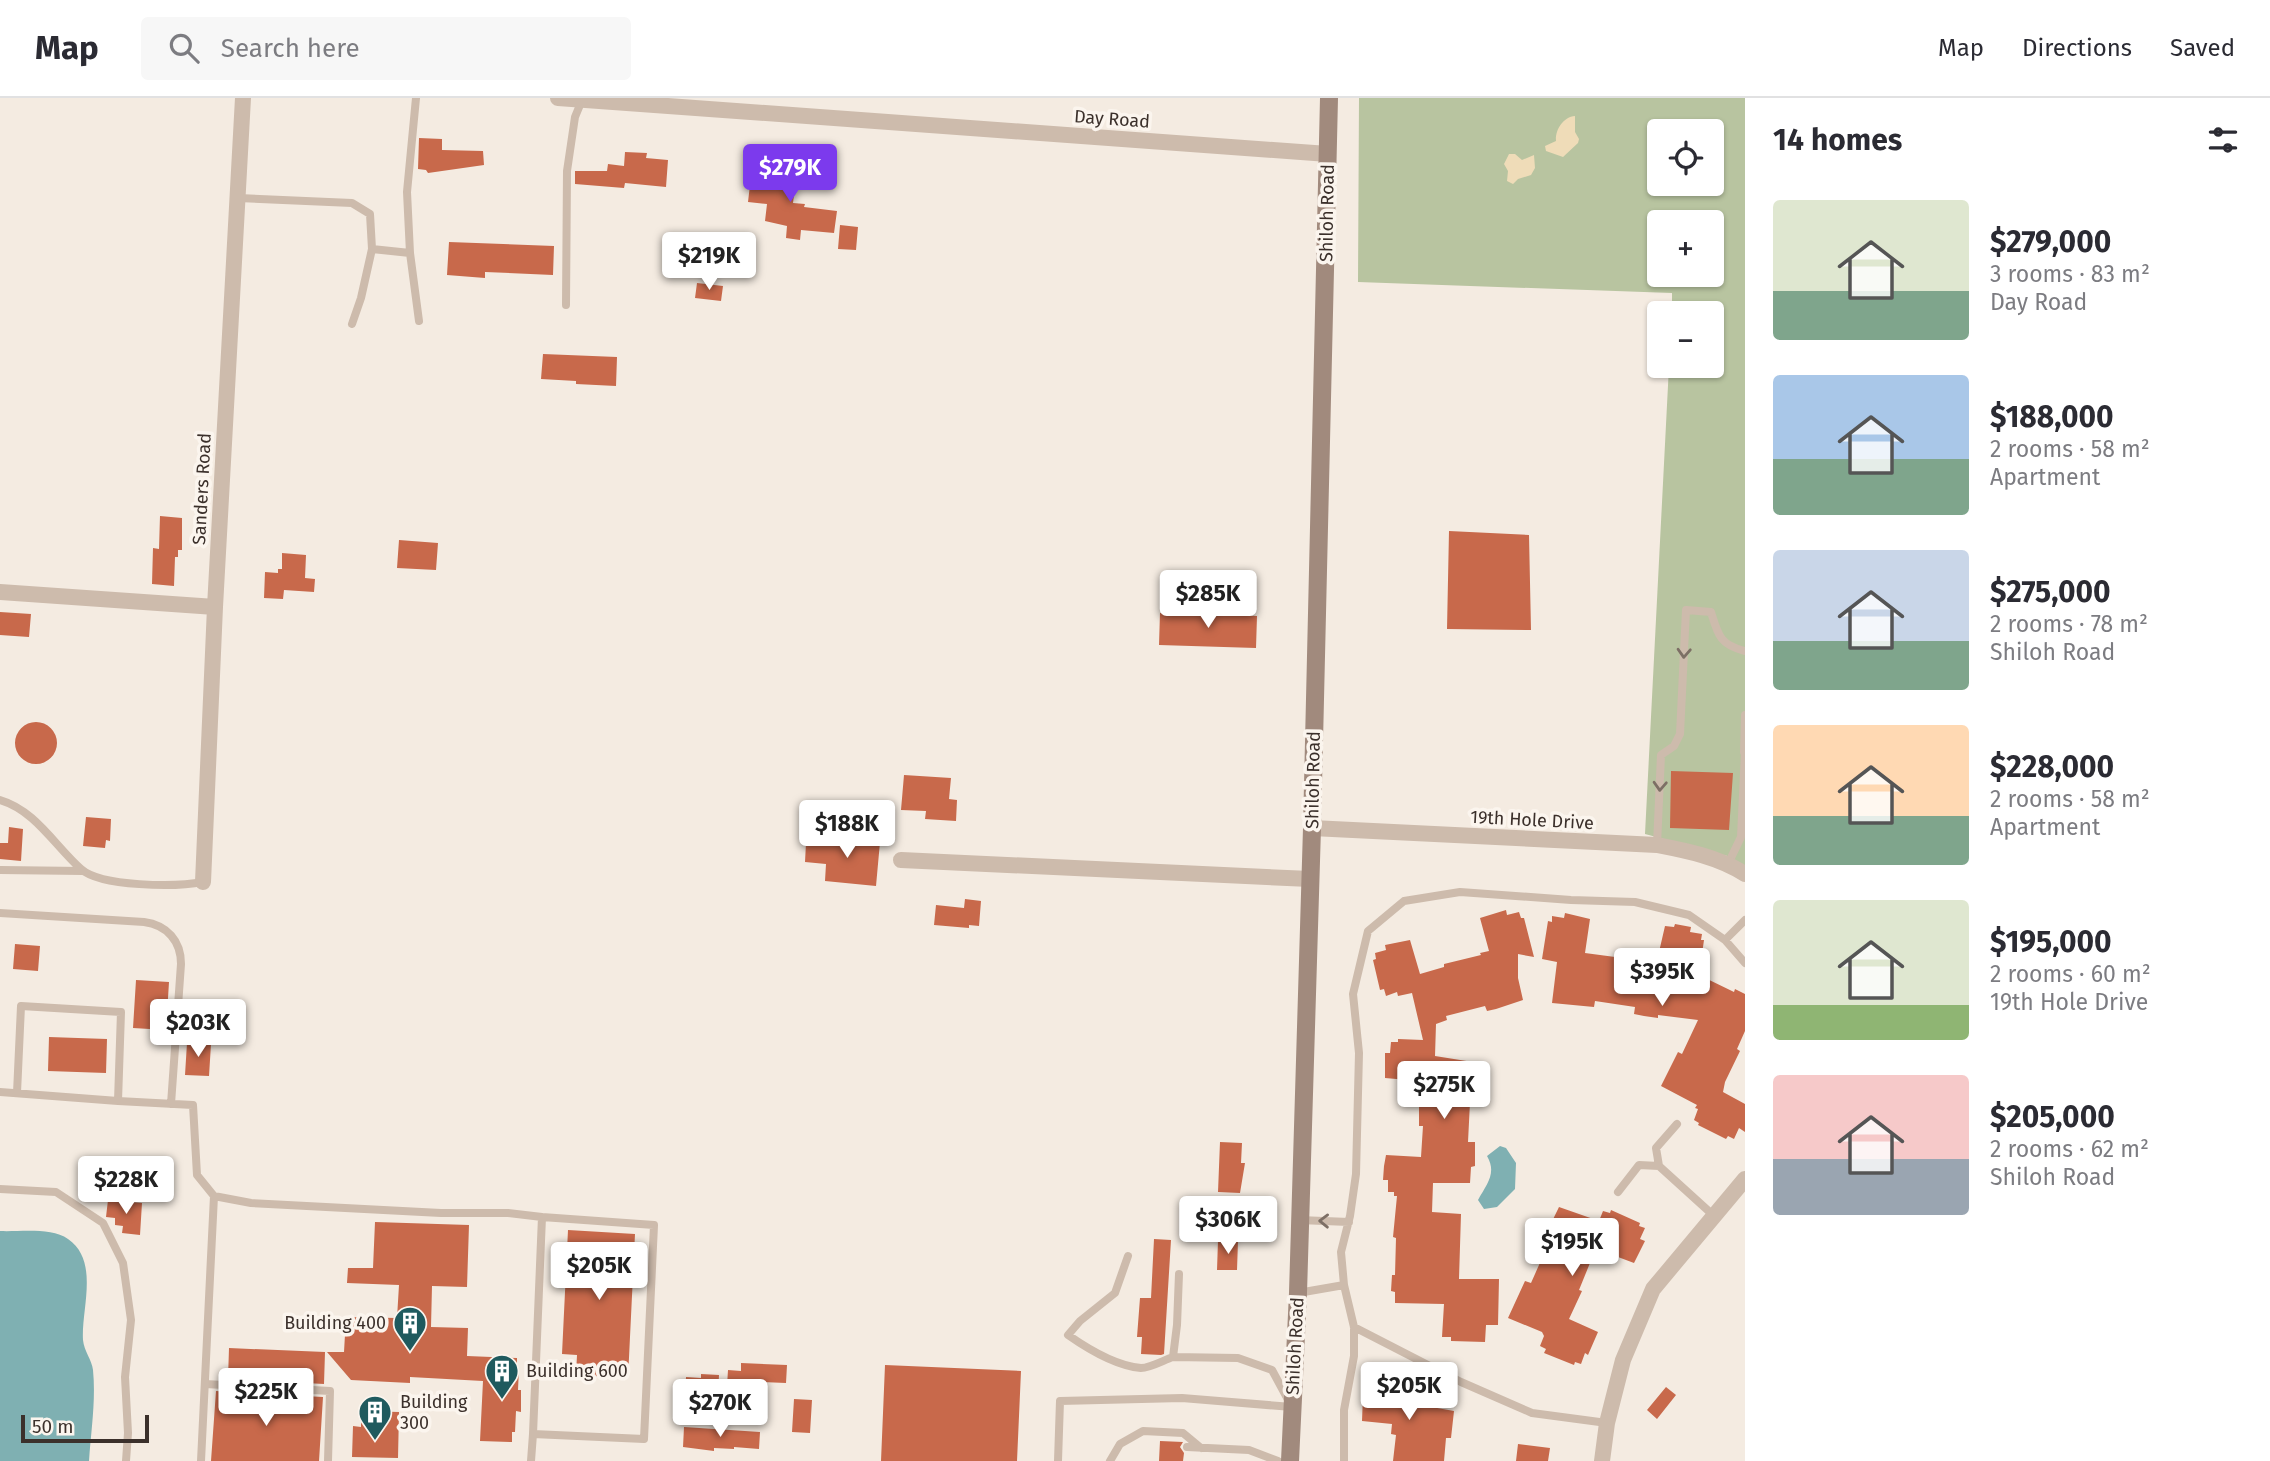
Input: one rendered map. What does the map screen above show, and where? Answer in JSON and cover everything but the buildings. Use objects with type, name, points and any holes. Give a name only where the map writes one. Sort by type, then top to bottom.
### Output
[{"type":"main road","name":"Shiloh Road","points":[[1290,1461],[1298,1293],[1312,828],[1329,98]]},
{"type":"street","name":"Sanders Road","points":[[203,881],[243,98]]},
{"type":"street","name":"Day Road","points":[[558,98],[1328,154]]},
{"type":"street","points":[[0,592],[215,607]]},
{"type":"street","name":"19th Hole Drive","points":[[1312,828],[1657,845],[1692,852],[1728,864],[1745,874]]},
{"type":"street","points":[[901,860],[1310,879]]},
{"type":"street","points":[[1602,1461],[1607,1423],[1623,1360],[1653,1289],[1745,1179]]},
{"type":"lane","points":[[416,98],[407,192],[410,253],[418,321]]},
{"type":"lane","points":[[566,305],[567,171],[575,117],[582,100]]},
{"type":"lane","points":[[238,198],[352,203],[370,214],[372,249],[352,324]]},
{"type":"lane","points":[[372,249],[410,253]]},
{"type":"lane","points":[[1657,845],[1661,755],[1674,746],[1680,734],[1686,611],[1711,612],[1722,641],[1732,648],[1745,650]]},
{"type":"lane","points":[[1728,864],[1741,837],[1745,715]]},
{"type":"lane","points":[[0,800],[24,810],[83,871],[98,879],[182,886],[203,881]]},
{"type":"lane","points":[[0,870],[83,871]]},
{"type":"lane","points":[[1345,1461],[1344,1410],[1354,1356],[1354,1327],[1344,1285],[1341,1252],[1349,1222],[1356,1174],[1359,1053],[1353,994],[1368,931],[1404,901],[1460,892],[1635,902],[1689,915],[1725,940],[1745,963]]},
{"type":"lane","points":[[0,913],[144,922],[167,930],[178,942],[181,964],[171,1104]]},
{"type":"lane","points":[[1725,940],[1745,920]]},
{"type":"lane","points":[[17,1093],[21,1006],[121,1012],[118,1101]]},
{"type":"lane","points":[[0,1092],[192,1105],[197,1175],[214,1196],[251,1203],[442,1213],[508,1213],[654,1225],[643,1439],[533,1434]]},
{"type":"lane","points":[[1677,1124],[1656,1148],[1659,1166],[1713,1215]]},
{"type":"lane","points":[[1618,1192],[1639,1165],[1659,1166]]},
{"type":"lane","points":[[0,1189],[56,1192],[103,1223],[123,1263],[131,1320],[125,1377],[128,1433],[126,1461]]},
{"type":"lane","points":[[201,1461],[214,1196]]},
{"type":"lane","points":[[531,1461],[542,1217]]},
{"type":"lane","points":[[1299,1220],[1349,1222]]},
{"type":"lane","points":[[1128,1256],[1115,1293],[1080,1321],[1068,1335],[1108,1357],[1143,1368],[1173,1357],[1238,1358],[1272,1370],[1292,1407]]},
{"type":"lane","points":[[1173,1357],[1179,1274]]},
{"type":"lane","points":[[1298,1293],[1344,1285]]},
{"type":"lane","points":[[1354,1327],[1461,1382],[1532,1413],[1607,1423]]},
{"type":"lane","points":[[205,1384],[330,1391],[328,1461]]},
{"type":"lane","points":[[1058,1461],[1060,1401],[1182,1398],[1292,1407]]},
{"type":"lane","points":[[1110,1461],[1120,1444],[1143,1431],[1183,1433],[1200,1448]]},
{"type":"lane","points":[[1188,1447],[1249,1450],[1278,1461]]},
{"type":"green space","points":[[1359,98],[1745,98],[1745,869],[1731,857],[1645,834],[1668,378],[1724,378],[1724,301],[1672,301],[1672,293],[1358,282]]},
{"type":"sand","points":[[1575,116],[1578,143],[1563,157],[1546,151],[1545,146],[1556,141],[1561,125]]},
{"type":"sand","points":[[1509,154],[1515,154],[1522,160],[1534,155],[1535,168],[1531,175],[1518,179],[1513,184],[1507,181],[1508,171],[1504,164]]},
{"type":"water","points":[[1500,1146],[1506,1148],[1516,1163],[1515,1189],[1497,1207],[1484,1209],[1478,1200],[1491,1173],[1487,1156]]},
{"type":"water","points":[[0,1231],[44,1231],[61,1235],[78,1248],[84,1260],[87,1286],[83,1340],[94,1381],[89,1461],[0,1461]]},
{"type":"place","name":"Building 400","points":[[410,1353]]},
{"type":"place","name":"Building 600","points":[[502,1401]]},
{"type":"place","name":"Building 300","points":[[375,1442]]}]
